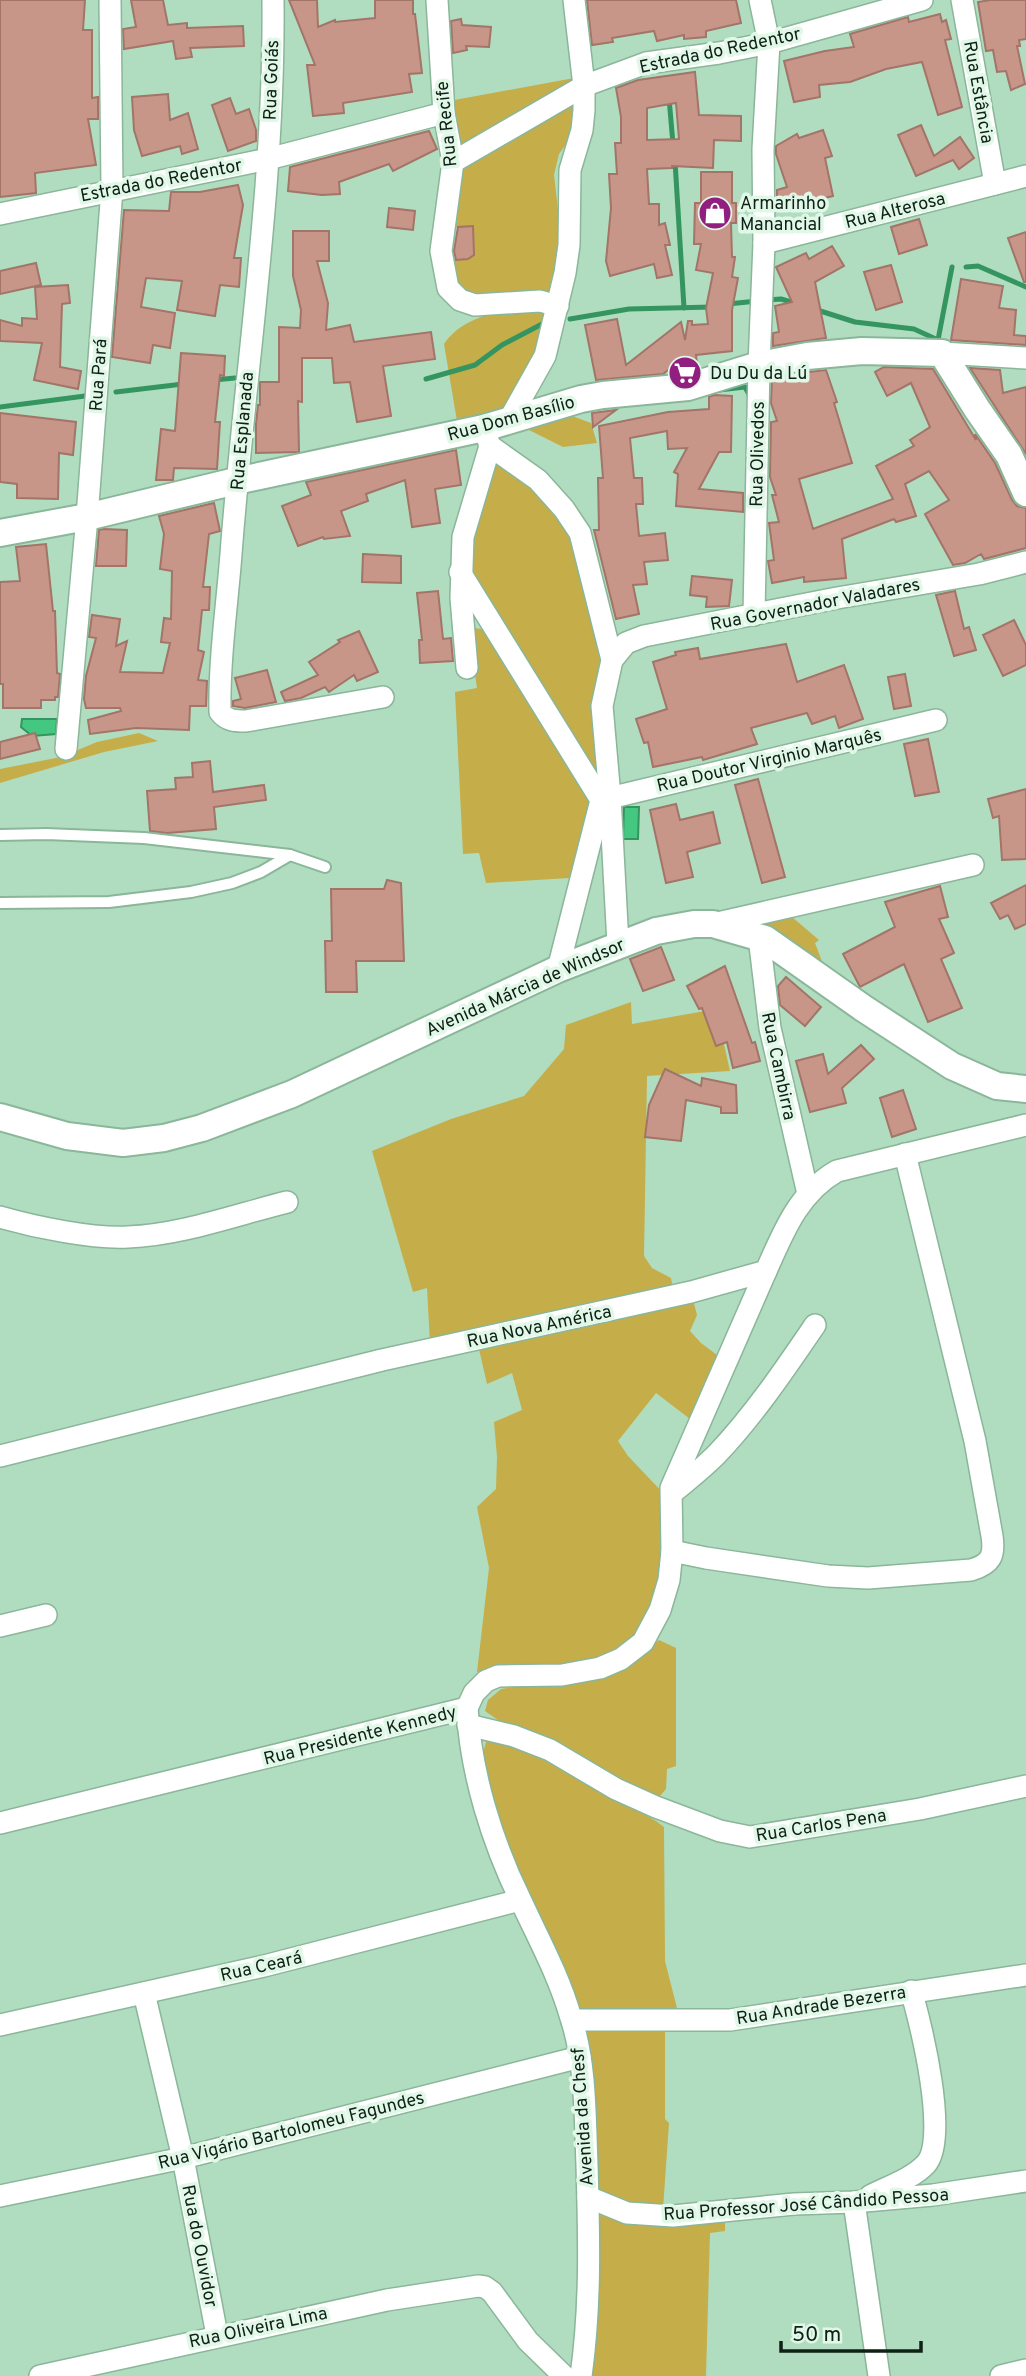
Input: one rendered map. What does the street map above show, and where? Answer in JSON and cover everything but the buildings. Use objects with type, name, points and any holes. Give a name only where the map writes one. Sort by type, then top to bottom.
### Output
[{"type":"street","name":"Rua Pará","points":[[66,749],[112,189],[110,0]]},
{"type":"street","name":"Rua Goiás","points":[[268,159],[273,0]]},
{"type":"street","name":"Rua Recife","points":[[436,0],[444,113],[453,162],[441,251],[448,288],[460,300],[475,305],[540,301],[558,306]]},
{"type":"street","points":[[467,668],[460,572],[463,537],[494,432],[545,356],[558,306],[569,245],[569,179],[572,158],[582,130],[584,110],[584,86],[574,0]]},
{"type":"street","name":"Rua Olivedos","points":[[754,615],[764,243],[763,149],[769,43],[760,0]]},
{"type":"street","name":"Estrada do Redentor","points":[[453,162],[584,86],[646,63],[769,43],[922,0]]},
{"type":"street","name":"Rua Estância","points":[[962,0],[995,184]]},
{"type":"street","name":"Estrada do Redentor","points":[[0,214],[268,159],[444,113]]},
{"type":"street","name":"Rua Esplanada","points":[[268,159],[236,481],[220,712],[232,720],[246,721],[383,697]]},
{"type":"street","name":"Rua Alterosa","points":[[764,243],[1026,176]]},
{"type":"street","name":"Rua Dom Basílio","points":[[0,533],[87,517],[236,481],[494,432],[581,399],[688,387],[759,365],[807,356],[862,351],[1026,358]]},
{"type":"street","points":[[942,353],[977,410],[1005,448],[1026,493]]},
{"type":"street","points":[[494,432],[564,509],[580,533],[612,660],[602,706],[606,799],[618,944]]},
{"type":"street","name":"Rua Governador Valadares","points":[[612,660],[626,643],[644,636],[846,596],[979,574],[1026,562]]},
{"type":"street","points":[[460,572],[606,799],[558,969]]},
{"type":"street","name":"Rua Doutor Virginio Marquês","points":[[606,799],[936,720]]},
{"type":"street","points":[[713,923],[973,865]]},
{"type":"street","name":"Avenida Márcia de Windsor","points":[[0,1117],[67,1136],[123,1143],[164,1138],[202,1128],[292,1094],[558,969],[618,944],[656,931],[713,923],[759,937],[952,1066],[997,1086],[1026,1089]]},
{"type":"street","name":"Rua Cambirra","points":[[759,937],[770,1028],[808,1194]]},
{"type":"street","points":[[766,1271],[792,1213],[824,1178],[836,1171],[1026,1125]]},
{"type":"street","points":[[671,1551],[790,1572],[868,1578],[971,1570],[984,1567],[992,1556],[994,1548],[975,1441],[905,1154]]},
{"type":"street","points":[[0,1217],[70,1231],[126,1237],[163,1234],[287,1202]]},
{"type":"street","name":"Rua Presidente Kennedy","points":[[0,1823],[468,1716],[474,1693],[486,1681],[498,1676],[562,1675],[600,1668],[621,1659],[643,1642],[660,1610],[669,1580],[670,1495],[766,1271]]},
{"type":"street","name":"Rua Nova América","points":[[0,1456],[382,1360],[691,1292],[766,1271]]},
{"type":"street","points":[[670,1495],[715,1457],[734,1436],[815,1325]]},
{"type":"street","points":[[0,1626],[46,1615]]},
{"type":"street","name":"Rua Carlos Pena","points":[[468,1716],[550,1750],[616,1789],[656,1807],[720,1831],[750,1837],[920,1809],[1026,1786]]},
{"type":"street","name":"Avenida da Chesf","points":[[468,1716],[485,1808],[520,1900],[553,1965],[572,2020],[580,2057],[590,2234],[589,2295],[581,2376]]},
{"type":"street","name":"Rua Ceará","points":[[0,2025],[264,1966],[520,1900]]},
{"type":"street","name":"Rua Andrade Bezerra","points":[[572,2020],[730,2020],[1026,1975]]},
{"type":"street","points":[[879,2376],[858,2201],[911,2175],[927,2164],[932,2154],[933,2094],[920,2023],[911,1991]]},
{"type":"street","name":"Rua do Ouvidor","points":[[144,1993],[183,2158],[216,2335]]},
{"type":"street","name":"Rua Vigário Bartolomeu Fagundes","points":[[0,2196],[183,2158],[580,2057]]},
{"type":"street","name":"Rua Professor José Cândido Pessoa","points":[[588,2197],[627,2213],[673,2216],[794,2204],[933,2195],[1026,2181]]},
{"type":"street","name":"Rua Oliveira Lima","points":[[40,2376],[216,2335],[387,2300],[478,2286],[492,2292],[528,2341],[564,2376]]},
{"type":"street","points":[[1001,2376],[1026,2371]]},
{"type":"lane","points":[[0,835],[144,838],[290,855],[325,867]]},
{"type":"lane","points":[[0,903],[109,902],[180,894],[232,883],[261,872],[290,855]]},
{"type":"shaded area","points":[[574,78],[469,145],[459,141],[449,101]]},
{"type":"shaded area","points":[[578,93],[570,139],[559,154],[554,175],[562,245],[557,295],[501,301],[457,290],[450,260],[468,259],[474,255],[473,227],[449,227],[459,164]]},
{"type":"shaded area","points":[[542,305],[552,317],[507,413],[458,427],[444,344],[453,334],[475,319],[502,311]]},
{"type":"shaded area","points":[[567,414],[591,423],[597,443],[563,447],[523,427]]},
{"type":"shaded area","points":[[491,453],[535,490],[567,527],[583,573],[602,670],[600,792],[472,574],[469,556]]},
{"type":"shaded area","points":[[475,628],[492,631],[595,805],[569,878],[486,883],[479,853],[463,854],[455,692],[477,688],[471,647]]},
{"type":"shaded area","points":[[22,719],[57,719],[56,734],[32,736],[21,727]]},
{"type":"shaded area","points":[[139,733],[158,741],[104,752],[0,783],[0,769],[61,757],[97,742]]},
{"type":"shaded area","points":[[624,807],[639,807],[638,839],[623,839]]},
{"type":"shaded area","points":[[778,905],[819,940],[815,943],[823,964],[821,967],[751,912]]},
{"type":"shaded area","points":[[631,1002],[632,1024],[716,1009],[730,1071],[647,1076],[644,1256],[652,1268],[671,1278],[673,1288],[430,1343],[427,1288],[413,1292],[372,1151],[451,1119],[524,1096],[564,1049],[566,1025]]},
{"type":"shaded area","points":[[692,1296],[697,1315],[690,1331],[721,1358],[694,1422],[656,1393],[618,1441],[628,1456],[665,1495],[662,1583],[641,1637],[618,1657],[523,1670],[477,1672],[489,1568],[477,1507],[496,1489],[494,1422],[522,1410],[512,1373],[487,1384],[479,1349]]},
{"type":"shaded area","points":[[659,1640],[676,1648],[676,1766],[667,1769],[666,1789],[660,1796],[649,1797],[512,1730],[485,1711],[488,1700],[501,1689],[593,1674],[645,1651]]},
{"type":"shaded area","points":[[496,1739],[521,1745],[664,1827],[665,1961],[679,2016],[578,2015],[512,1874],[481,1760],[486,1742]]},
{"type":"shaded area","points":[[590,2028],[665,2028],[665,2119],[669,2123],[663,2209],[639,2209],[603,2197],[599,2189],[593,2103],[584,2040]]},
{"type":"shaded area","points":[[601,2213],[725,2218],[725,2231],[710,2233],[706,2376],[587,2376],[597,2219]]},
{"type":"waterway","points":[[669,98],[673,144]]},
{"type":"waterway","points":[[675,161],[684,308]]},
{"type":"waterway","points":[[966,267],[978,266],[1026,287]]},
{"type":"waterway","points":[[814,309],[855,322],[914,329],[938,340],[952,267]]},
{"type":"waterway","points":[[767,300],[781,299],[798,304]]},
{"type":"waterway","points":[[728,304],[757,301]]},
{"type":"waterway","points":[[570,319],[629,309],[712,307]]},
{"type":"waterway","points":[[426,379],[475,365],[502,345],[542,324]]},
{"type":"waterway","points":[[214,380],[235,378]]},
{"type":"waterway","points":[[116,392],[183,384]]},
{"type":"waterway","points":[[719,390],[745,387],[751,398]]},
{"type":"waterway","points":[[0,407],[85,396]]},
{"type":"place","name":"Armarinho Manancial","points":[[715,213]]},
{"type":"place","name":"Du Du da Lú","points":[[685,373]]}]
